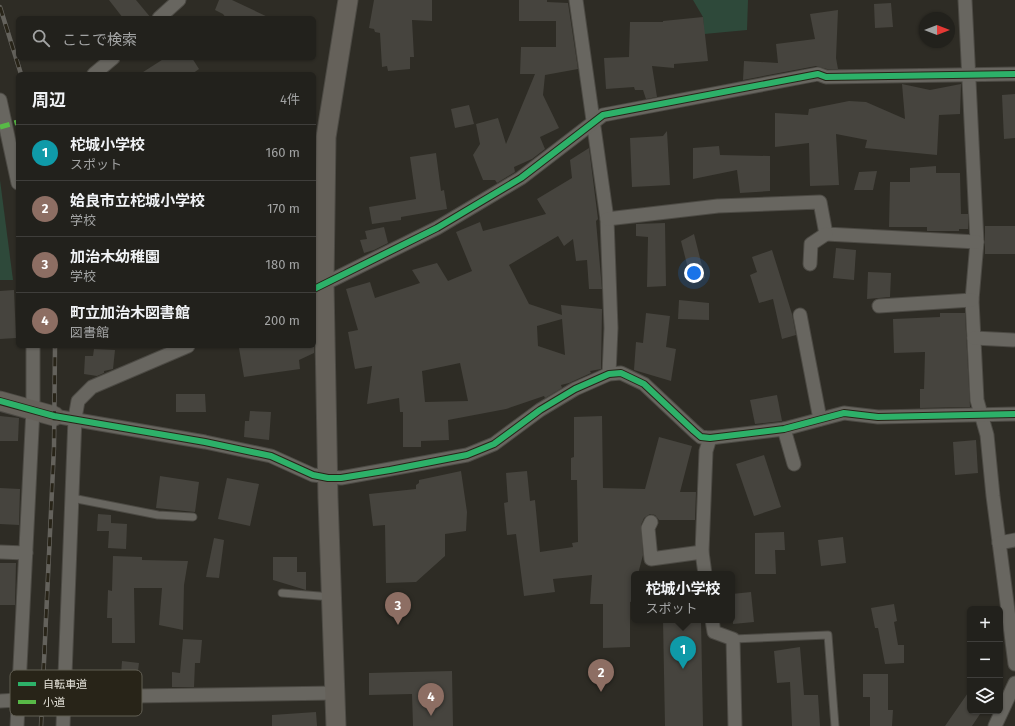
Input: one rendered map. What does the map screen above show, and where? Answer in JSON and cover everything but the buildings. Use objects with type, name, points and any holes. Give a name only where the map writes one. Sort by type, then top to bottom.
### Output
[{"type":"street","points":[[161,16],[179,0]]},
{"type":"street","points":[[336,726],[328,478],[319,287],[320,137],[348,0]]},
{"type":"street","points":[[576,0],[592,123],[607,219],[611,328],[609,374]]},
{"type":"street","points":[[964,0],[977,242],[972,300],[977,400],[987,435],[999,543],[1012,622],[1015,664]]},
{"type":"street","points":[[96,72],[111,60]]},
{"type":"street","points":[[319,287],[437,228],[502,190],[521,178],[603,115],[818,74],[826,77],[967,73],[1015,74]]},
{"type":"street","points":[[0,100],[16,174]]},
{"type":"street","points":[[607,219],[718,206],[820,202],[826,234]]},
{"type":"street","points":[[810,264],[811,244],[826,234],[977,242]]},
{"type":"street","points":[[879,306],[972,300]]},
{"type":"street","points":[[800,315],[820,419]]},
{"type":"street","points":[[974,338],[1013,340]]},
{"type":"street","points":[[20,670],[33,409],[33,348]]},
{"type":"street","points":[[65,670],[75,418],[78,401],[92,387],[183,348]]},
{"type":"street","points":[[0,401],[54,416],[75,418],[271,456],[313,475],[328,478],[341,478],[390,470],[467,455],[494,444],[540,410],[575,389],[609,374],[621,373],[644,384],[701,437],[710,438],[784,429],[844,413],[878,417],[1015,414]]},
{"type":"street","points":[[784,429],[794,464]]},
{"type":"street","points":[[705,571],[702,552],[706,451],[710,438]]},
{"type":"street","points":[[651,522],[648,528],[652,559],[702,552]]},
{"type":"street","points":[[999,543],[1015,540]]},
{"type":"street","points":[[0,552],[26,553]]},
{"type":"street","points":[[712,623],[714,632],[733,638],[736,726]]},
{"type":"street","points":[[995,726],[1012,698],[1015,684]]},
{"type":"street","points":[[142,697],[336,693]]},
{"type":"street","points":[[0,701],[10,700]]},
{"type":"street","points":[[17,716],[17,726]]},
{"type":"street","points":[[63,716],[63,726]]},
{"type":"lane","points":[[72,498],[158,515],[193,517]]},
{"type":"lane","points":[[282,593],[332,598]]},
{"type":"lane","points":[[733,638],[828,635],[835,726]]},
{"type":"green space","points":[[693,0],[748,0],[747,30],[704,34],[703,17]]},
{"type":"green space","points":[[0,180],[13,280],[0,280]]},
{"type":"railway","points":[[0,7],[16,58]]},
{"type":"railway","points":[[17,60],[20,72]]},
{"type":"railway","points":[[44,670],[54,447],[55,348]]},
{"type":"railway","points":[[41,716],[41,726]]},
{"type":"marked path","points":[[0,127],[16,123]]},
{"type":"cycle path","points":[[316,288],[437,228],[521,178],[603,115],[818,74],[826,77],[1015,74]]},
{"type":"cycle path","points":[[0,401],[54,416],[205,442],[271,456],[313,475],[328,478],[341,478],[390,470],[467,455],[494,444],[540,410],[575,389],[609,374],[621,373],[644,384],[701,437],[710,438],[784,429],[844,413],[878,417],[1015,414]]},
{"type":"place","name":"加治木幼稚園","points":[[398,625]]},
{"type":"place","name":"柁城小学校","points":[[683,669]]},
{"type":"place","name":"姶良市立柁城小学校","points":[[601,692]]},
{"type":"place","name":"町立加治木図書館","points":[[431,716]]}]
